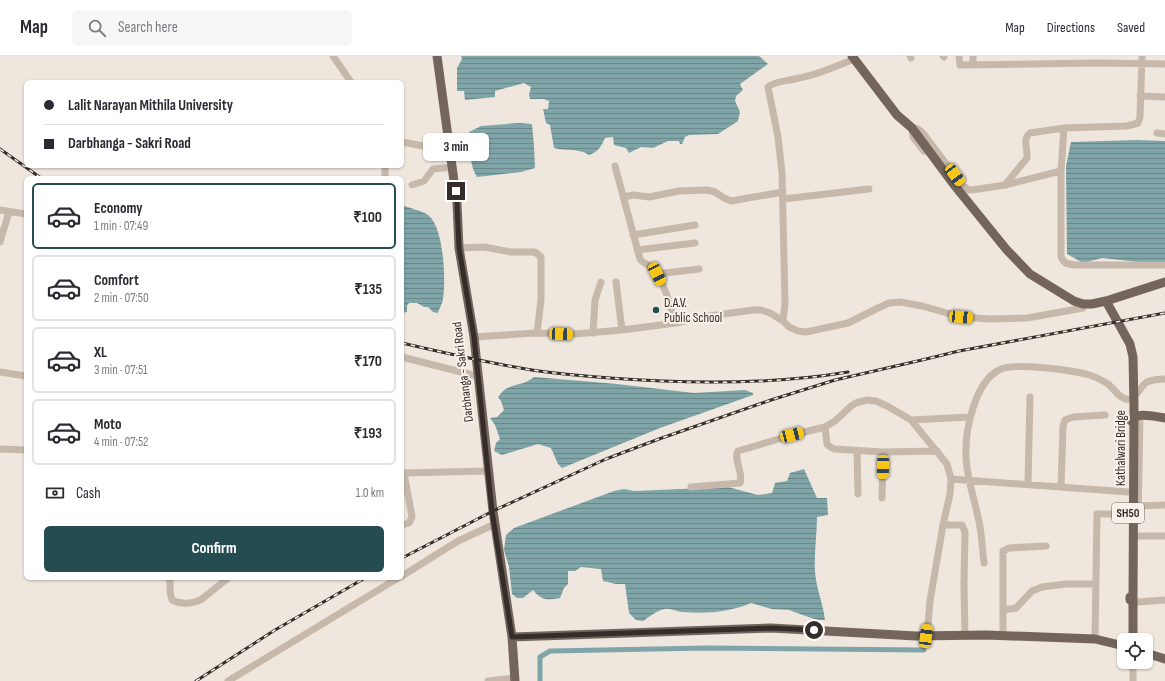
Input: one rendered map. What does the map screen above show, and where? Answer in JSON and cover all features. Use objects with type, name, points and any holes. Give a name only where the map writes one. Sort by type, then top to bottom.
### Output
[{"type":"main road","name":"Darbhanga - Sakri Road","points":[[437,56],[457,203],[459,248],[474,337],[494,524],[512,637],[515,679]]},
{"type":"main road","points":[[853,57],[897,115],[912,128],[955,186],[1006,249],[1030,274],[1079,303],[1092,304],[1165,282]]},
{"type":"main road","name":"Kathalwari Bridge","points":[[1106,301],[1130,344],[1133,357],[1135,602]]},
{"type":"main road","points":[[1140,415],[1165,418]]},
{"type":"main road","name":"SH50","points":[[1133,633],[1135,602],[1130,600],[1128,514],[1130,423],[1132,418],[1140,415]]},
{"type":"main road","points":[[512,637],[771,628],[926,636],[1003,636],[1094,639],[1117,644]]},
{"type":"main road","points":[[1153,655],[1165,659]]},
{"type":"street","points":[[333,56],[350,80]]},
{"type":"street","points":[[959,56],[960,65],[1098,63],[1165,64]]},
{"type":"street","points":[[973,56],[973,65]]},
{"type":"street","points":[[1005,185],[1028,158],[1025,140],[1027,135],[1035,132],[1064,128],[1127,126],[1138,123],[1140,116],[1142,56]]},
{"type":"street","points":[[783,321],[785,303],[783,195],[778,137],[768,87],[774,83],[796,79],[831,69],[853,57]]},
{"type":"street","points":[[1140,96],[1165,97]]},
{"type":"street","points":[[474,337],[537,333],[593,333],[676,323],[702,316],[753,310],[761,310],[770,313],[783,321],[789,327],[798,331],[806,332],[848,323],[884,306],[900,302],[922,306],[961,317],[990,319],[1027,318],[1083,308],[1058,296],[1026,274],[996,244],[913,137],[912,128],[918,129],[923,133],[966,189],[972,190],[1005,185],[1061,171]]},
{"type":"street","points":[[1064,128],[1061,171],[1062,256],[1064,263],[1090,266],[1165,265]]},
{"type":"street","points":[[1157,133],[1165,134]]},
{"type":"street","points":[[404,142],[450,151]]},
{"type":"street","points":[[615,166],[637,250],[642,262],[651,266],[657,274],[668,298],[676,323]]},
{"type":"street","points":[[412,185],[424,181],[433,169],[452,167]]},
{"type":"street","points":[[623,197],[634,195],[649,197],[679,191],[707,190],[715,192],[731,201],[783,195],[869,189]]},
{"type":"street","points":[[0,210],[24,214]]},
{"type":"street","points":[[0,242],[9,212]]},
{"type":"street","points":[[633,235],[696,225]]},
{"type":"street","points":[[637,250],[695,243]]},
{"type":"street","points":[[459,248],[484,247],[511,252],[535,252],[541,257],[541,300],[537,333]]},
{"type":"street","points":[[657,274],[699,269]]},
{"type":"street","points":[[593,333],[595,300],[601,282]]},
{"type":"street","points":[[616,282],[622,330]]},
{"type":"street","points":[[404,358],[477,376]]},
{"type":"street","points":[[984,563],[979,518],[969,480],[966,435],[970,417],[984,384],[993,374],[1006,367],[1044,369],[1086,374],[1108,384],[1124,399],[1131,399],[1147,382],[1165,379]]},
{"type":"street","points":[[0,372],[24,376]]},
{"type":"street","points":[[1028,484],[1030,397]]},
{"type":"street","points":[[690,487],[739,484],[742,480],[736,454],[738,451],[830,425],[856,403],[867,400],[876,401],[911,420],[947,464],[951,479],[950,494],[930,601],[926,636]]},
{"type":"street","points":[[1061,487],[1063,426],[1065,420],[1073,417],[1105,415]]},
{"type":"street","points":[[1140,415],[1135,602],[1165,600]]},
{"type":"street","points":[[911,420],[970,417]]},
{"type":"street","points":[[825,427],[829,446],[834,449],[883,452],[937,451]]},
{"type":"street","points":[[0,449],[24,450]]},
{"type":"street","points":[[857,451],[858,494]]},
{"type":"street","points":[[882,498],[883,452]]},
{"type":"street","points":[[404,473],[488,471]]},
{"type":"street","points":[[404,478],[412,520],[404,524]]},
{"type":"street","points":[[951,479],[1128,492]]},
{"type":"street","points":[[1138,506],[1165,505]]},
{"type":"street","points":[[1094,639],[1097,514],[1128,514]]},
{"type":"street","points":[[404,575],[458,541],[494,524]]},
{"type":"street","points":[[943,526],[962,525],[965,532],[964,584],[966,636]]},
{"type":"street","points":[[1137,536],[1165,536]]},
{"type":"street","points":[[1003,636],[1004,551],[1009,548],[1046,546]]},
{"type":"street","points":[[170,580],[172,600],[188,603],[202,600],[226,580]]},
{"type":"street","points":[[228,681],[395,580]]},
{"type":"street","points":[[1003,610],[1016,608],[1032,591],[1042,587],[1060,584],[1096,584]]},
{"type":"street","points":[[1133,669],[1133,681]]},
{"type":"street","points":[[488,681],[515,679]]},
{"type":"water","points":[[461,56],[759,56],[768,64],[740,84],[743,90],[736,96],[735,101],[740,112],[738,121],[718,134],[689,135],[685,137],[682,144],[680,144],[679,141],[668,141],[653,148],[641,147],[629,153],[626,148],[614,145],[613,137],[605,138],[599,149],[589,155],[577,150],[554,148],[550,125],[546,123],[543,109],[548,109],[549,101],[544,99],[530,99],[529,95],[531,87],[524,83],[495,91],[495,97],[465,100],[464,91],[457,91],[457,68],[462,59]]},
{"type":"water","points":[[519,123],[532,124],[535,168],[521,172],[477,177],[471,161],[469,132],[481,126]]},
{"type":"water","points":[[1137,140],[1165,141],[1165,262],[1139,262],[1102,258],[1083,263],[1067,254],[1066,166],[1071,142]]},
{"type":"water","points":[[404,206],[423,212],[433,221],[441,242],[444,267],[443,301],[438,313],[433,312],[428,307],[424,307],[417,303],[409,303],[407,306],[407,312],[404,313]]},
{"type":"water","points":[[534,377],[617,384],[694,393],[745,390],[753,393],[753,395],[660,428],[562,468],[558,464],[551,448],[538,444],[502,455],[494,451],[496,443],[500,439],[495,425],[490,418],[497,417],[504,410],[498,397],[506,389],[524,383]]},
{"type":"water","points":[[804,469],[817,498],[827,498],[828,515],[817,517],[815,557],[815,571],[825,620],[817,620],[789,610],[772,609],[751,603],[726,610],[709,612],[692,613],[665,609],[656,612],[643,621],[636,620],[629,613],[625,584],[616,584],[603,581],[601,569],[581,567],[575,571],[568,571],[568,584],[564,588],[560,598],[545,599],[533,590],[523,598],[517,598],[512,594],[509,567],[504,550],[506,535],[514,528],[614,491],[624,489],[634,491],[728,487],[758,495],[772,493],[775,483],[787,481],[790,473]]},
{"type":"waterway","points":[[540,681],[540,657],[550,651],[707,648],[924,650]]},
{"type":"railway","points":[[0,149],[24,166]]},
{"type":"railway","points":[[27,168],[38,176]]},
{"type":"railway","points":[[404,557],[493,511],[606,459],[771,400],[835,380],[959,351],[1165,313]]},
{"type":"railway","points":[[404,343],[532,370],[571,375],[640,380],[699,382],[759,381],[848,372]]},
{"type":"railway","points":[[196,681],[275,630],[362,580]]},
{"type":"place","name":"D.A.V. Public School","points":[[656,310]]},
{"type":"route","points":[[456,191],[459,248],[474,337],[475,359],[492,511],[512,637],[771,628],[814,630]]}]
